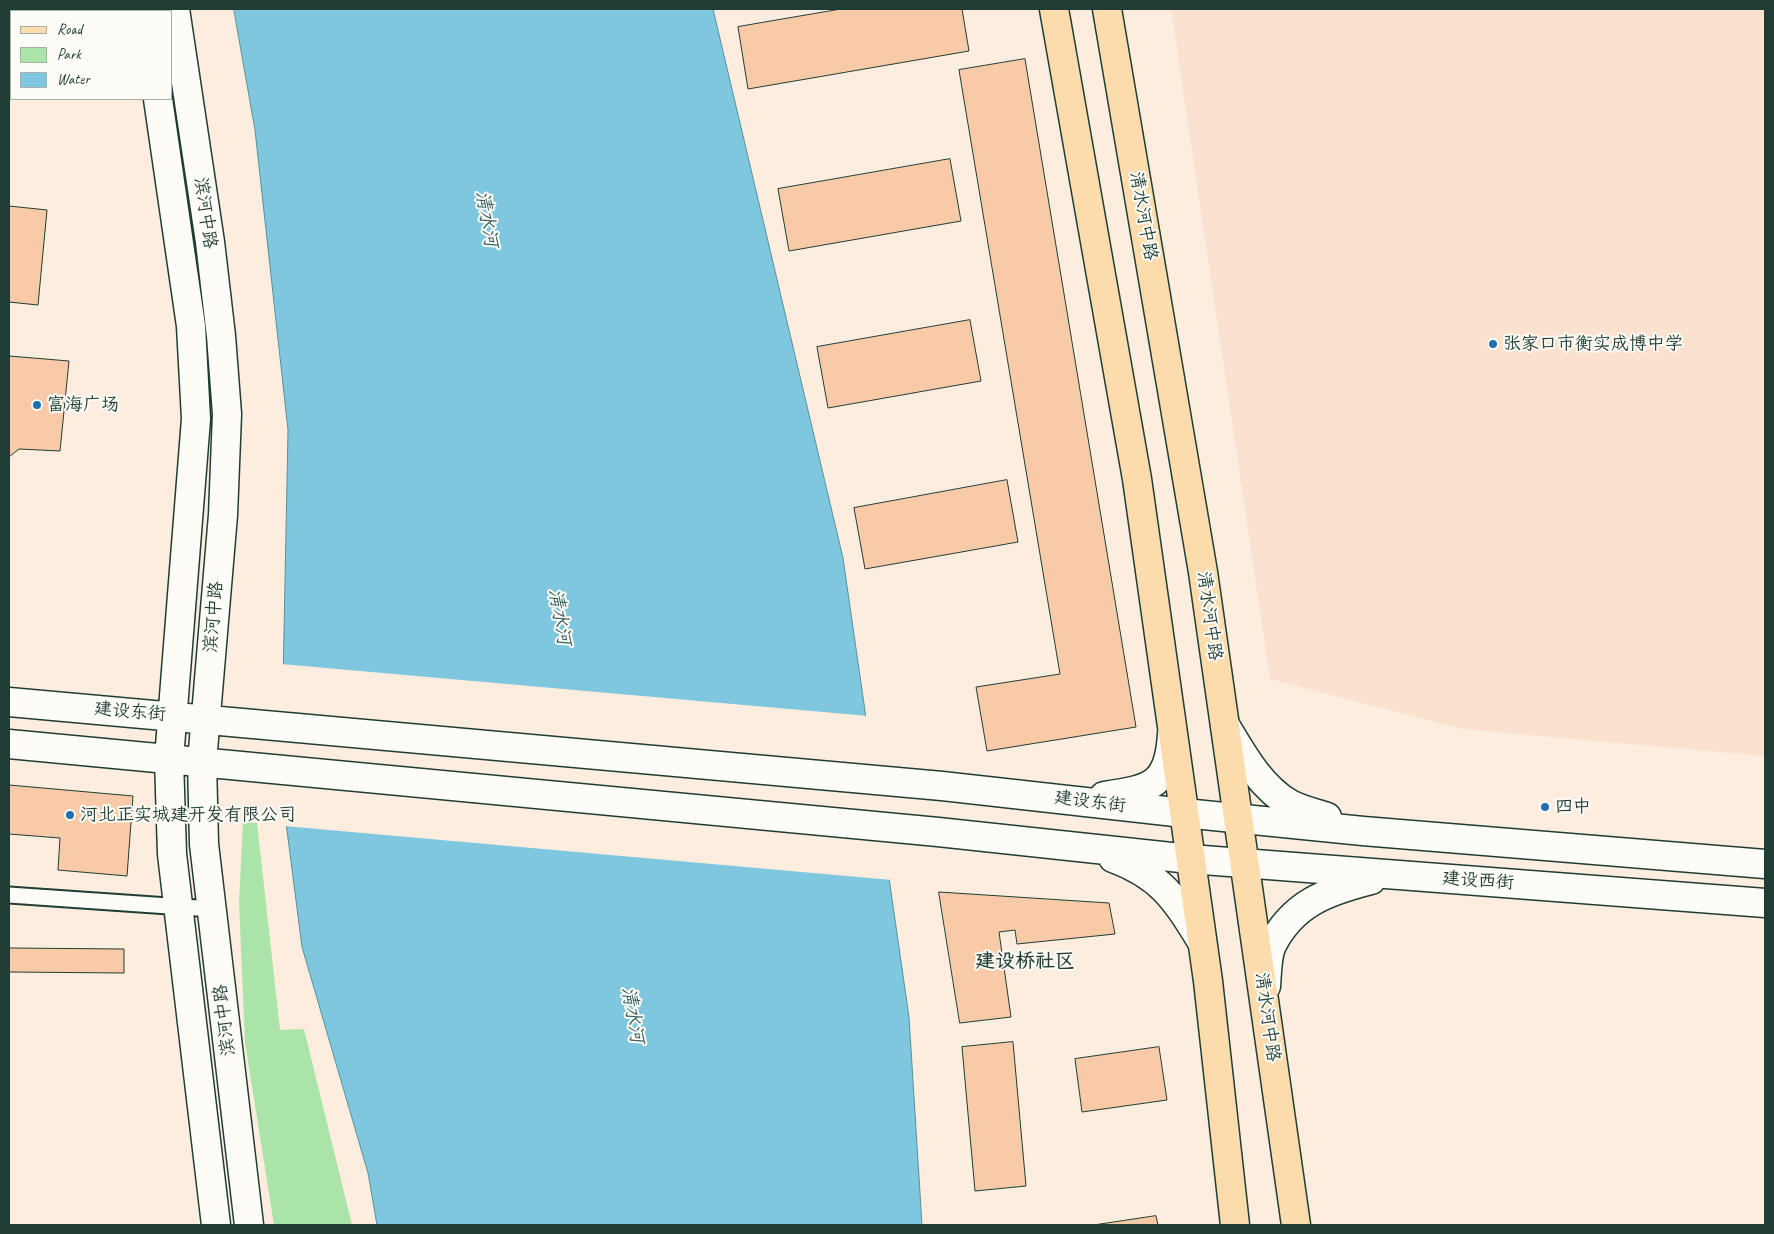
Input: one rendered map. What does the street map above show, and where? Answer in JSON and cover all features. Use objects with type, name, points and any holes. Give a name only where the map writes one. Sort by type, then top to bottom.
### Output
[{"type":"main road","name":"滨河中路","points":[[175,9],[210,242],[221,336],[227,414],[222,515],[202,762],[204,844],[249,1225]]},
{"type":"main road","points":[[1054,9],[1137,479],[1202,942],[1235,1225]]},
{"type":"main road","name":"清水河中路","points":[[1107,9],[1203,572],[1296,1225]]},
{"type":"main road","name":"滨河中路","points":[[158,100],[191,326],[196,419],[169,759],[172,854],[216,1225]]},
{"type":"main road","name":"建设东街","points":[[9,702],[942,786],[1238,818]]},
{"type":"main road","points":[[1225,725],[1250,765],[1269,786],[1290,804],[1363,831]]},
{"type":"main road","points":[[1076,800],[1140,790],[1159,779],[1170,759],[1172,727]]},
{"type":"main road","points":[[9,744],[938,832],[1190,860]]},
{"type":"main road","points":[[1238,818],[1363,831],[1765,864]]},
{"type":"main road","points":[[1083,848],[1126,863],[1156,880],[1177,902],[1202,942]]},
{"type":"main road","name":"建设西街","points":[[1190,860],[1765,903]]},
{"type":"main road","points":[[1264,997],[1271,948],[1288,922],[1310,900],[1337,889],[1392,875]]},
{"type":"lane","points":[[9,895],[212,909]]},
{"type":"shaded area","name":"张家口市衡实成博中学","points":[[1171,9],[1765,9],[1765,756],[1462,729],[1270,679]]},
{"type":"green space","points":[[243,822],[257,823],[280,1030],[304,1029],[352,1225],[274,1225],[245,1042],[239,902]]},
{"type":"water","name":"清水河","points":[[234,9],[713,9],[843,558],[909,1017],[922,1225],[377,1225],[368,1173],[302,947],[281,784],[288,430],[255,130]]},
{"type":"pier","points":[[281,664],[868,716],[892,880],[284,826],[278,784]]},
{"type":"building","points":[[841,9],[962,9],[969,51],[748,89],[738,27]]},
{"type":"building","points":[[1025,59],[1136,727],[987,751],[976,687],[1060,674],[959,70]]},
{"type":"building","points":[[950,159],[961,221],[789,251],[778,189]]},
{"type":"building","points":[[9,206],[47,210],[38,305],[9,302]]},
{"type":"building","points":[[970,320],[981,381],[828,408],[817,347]]},
{"type":"building","name":"富海广场","points":[[9,356],[69,361],[60,451],[19,449],[9,457]]},
{"type":"building","points":[[1007,480],[1018,542],[865,569],[854,508]]},
{"type":"building","name":"河北正实城建开发有限公司","points":[[9,785],[133,796],[127,876],[58,870],[60,838],[9,834]]},
{"type":"building","points":[[939,892],[1109,903],[1115,934],[1017,944],[1015,930],[999,932],[1011,1017],[960,1023]]},
{"type":"building","points":[[9,948],[124,949],[124,973],[9,972]]},
{"type":"building","points":[[1013,1042],[1026,1186],[975,1191],[962,1047]]},
{"type":"building","points":[[1159,1047],[1167,1100],[1082,1112],[1075,1059]]},
{"type":"building","points":[[1156,1216],[1158,1225],[1094,1225]]},
{"type":"place","name":"张家口市衡实成博中学","points":[[1493,344]]},
{"type":"place","name":"富海广场","points":[[37,405]]},
{"type":"place","name":"四中","points":[[1545,807]]},
{"type":"place","name":"河北正实城建开发有限公司","points":[[70,815]]},
{"type":"district","name":"建设桥社区","points":[[1025,962]]}]
